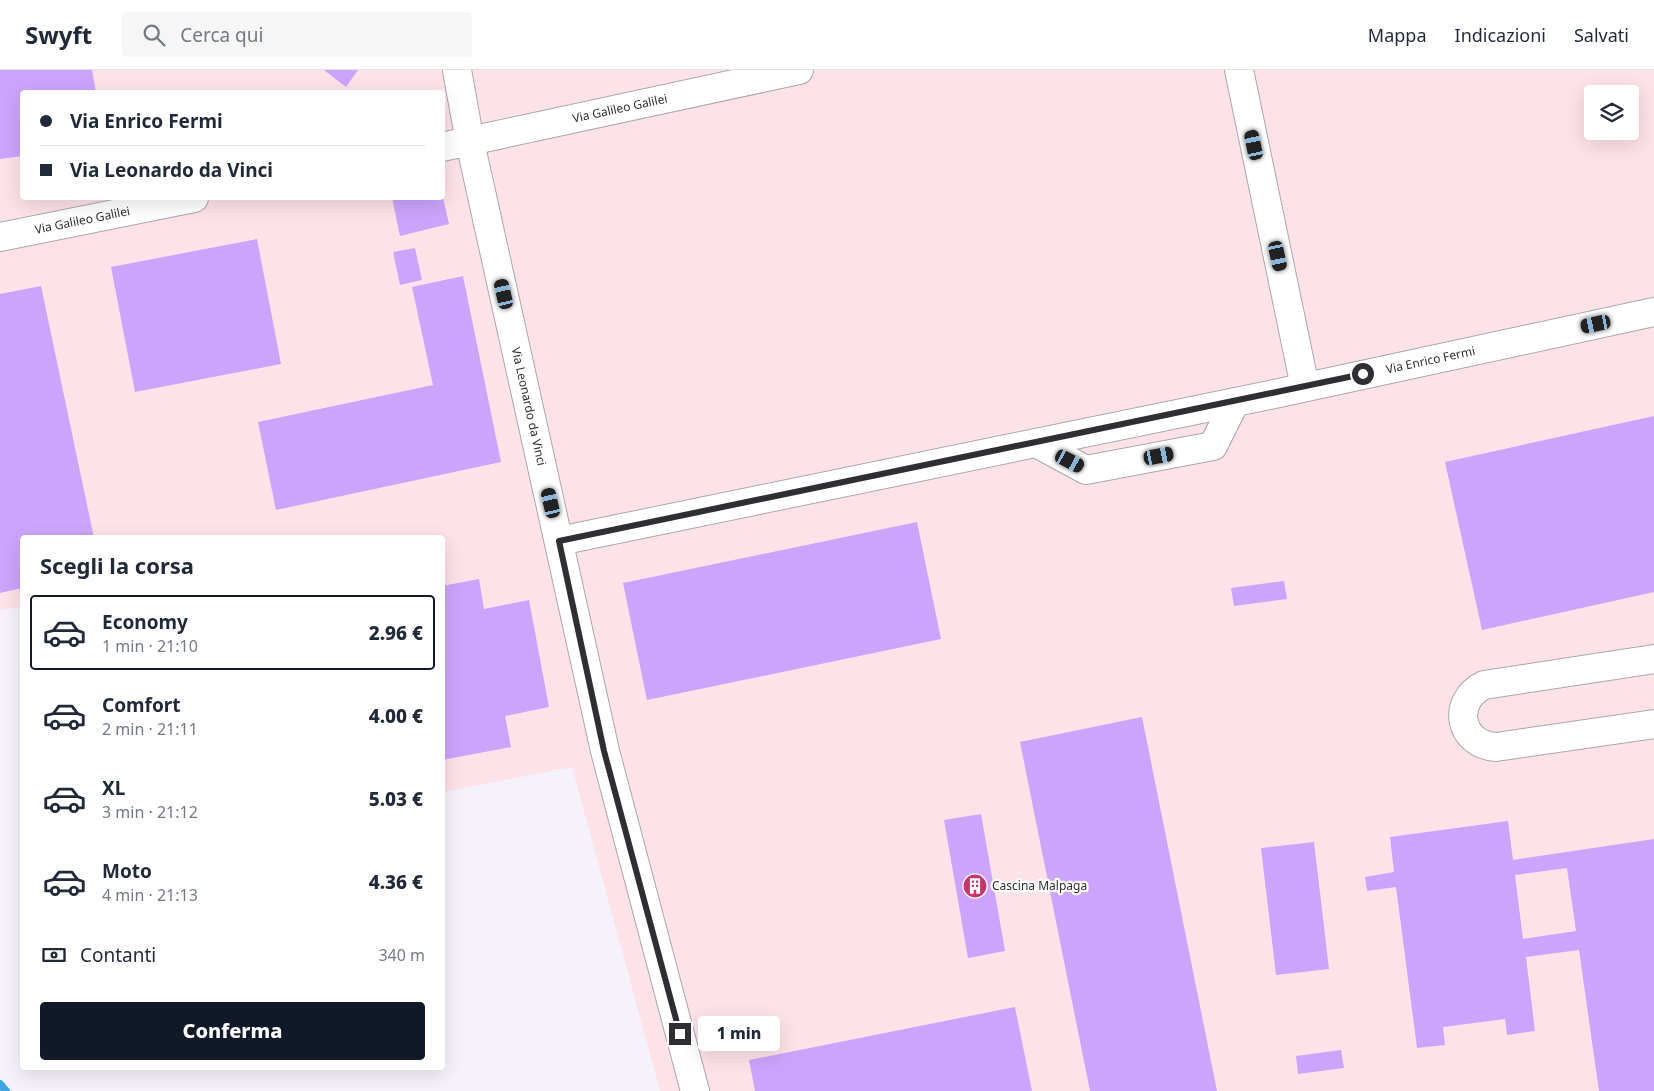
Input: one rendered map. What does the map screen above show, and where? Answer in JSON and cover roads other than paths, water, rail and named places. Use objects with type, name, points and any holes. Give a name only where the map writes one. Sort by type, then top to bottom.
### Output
[{"type":"street","name":"Via Leonardo da Vinci","points":[[457,70],[470,142],[604,751],[695,1091]]},
{"type":"street","name":"Via Galileo Galilei","points":[[445,147],[799,70]]},
{"type":"street","points":[[1239,70],[1305,387]]},
{"type":"street","name":"Via Galileo Galilei","points":[[0,237],[184,200]]},
{"type":"street","name":"Via Enrico Fermi","points":[[559,541],[1234,402],[1654,312]]},
{"type":"street","points":[[1036,443],[1086,470],[1213,446],[1234,402]]},
{"type":"street","points":[[1654,659],[1484,685],[1475,690],[1469,697],[1464,706],[1463,716],[1467,731],[1473,739],[1481,744],[1496,747],[1654,724]]},
{"type":"waterway","points":[[0,1084],[6,1091]]},
{"type":"place","name":"Cascina Malpaga","points":[[975,886]]}]
